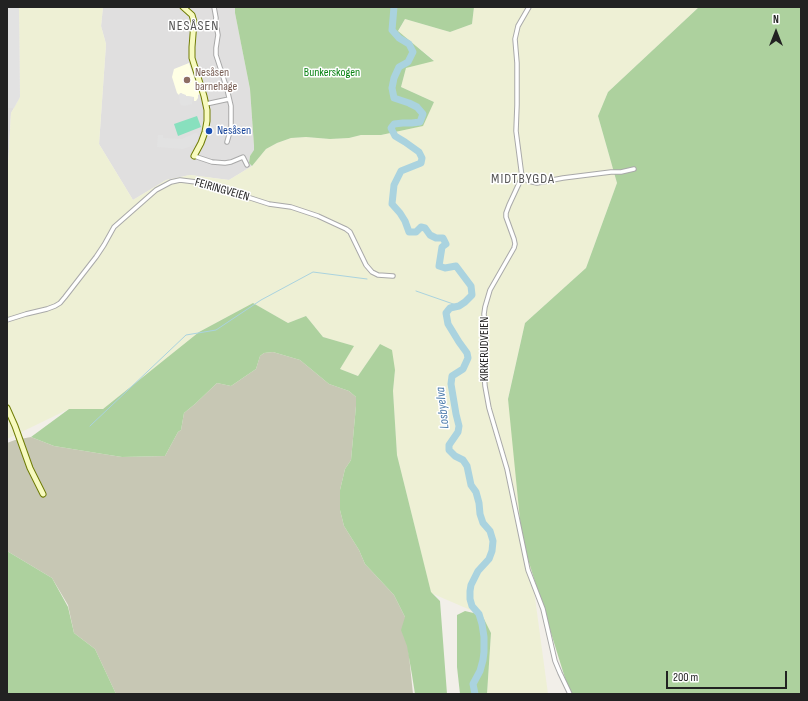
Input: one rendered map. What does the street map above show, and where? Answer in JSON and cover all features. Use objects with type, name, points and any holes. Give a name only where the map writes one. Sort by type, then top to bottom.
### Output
[{"type":"street","points":[[183,7],[192,15],[194,22],[192,58],[206,104],[206,128],[194,156],[209,162],[225,163],[243,157],[247,165]]},
{"type":"street","points":[[194,28],[205,28],[215,22],[216,18],[214,7]]},
{"type":"street","points":[[530,7],[518,26],[515,39],[517,63],[516,131],[522,177],[528,181],[537,183],[563,178],[621,172],[634,169]]},
{"type":"street","points":[[213,24],[217,29],[218,35],[216,55],[229,99],[231,113],[231,128],[227,142]]},
{"type":"street","points":[[206,104],[229,99]]},
{"type":"street","name":"KIRKERUDVEIEN","points":[[522,177],[508,205],[506,213],[507,222],[514,239],[514,248],[490,290],[485,307],[485,386],[489,408],[507,468],[528,570],[543,609],[555,661],[570,694]]},
{"type":"street","name":"FEIRINGVEIEN","points":[[7,320],[48,309],[60,303],[96,257],[114,227],[156,190],[171,182],[180,180],[204,183],[269,204],[291,208],[318,216],[350,232],[366,265],[372,272],[378,275],[393,276]]},
{"type":"street","points":[[7,408],[30,468],[43,494]]},
{"type":"shaded area","points":[[7,7],[19,7],[20,97],[14,108],[7,108]]},
{"type":"shaded area","points":[[19,7],[103,7],[101,26],[106,44],[99,144],[133,200],[166,180],[190,175],[229,180],[252,166],[266,149],[291,138],[349,138],[361,135],[381,135],[422,126],[434,102],[401,87],[406,68],[434,60],[398,32],[405,19],[450,32],[472,24],[474,7],[699,7],[608,92],[598,116],[617,183],[586,268],[525,323],[508,398],[548,694],[487,694],[491,633],[482,615],[431,593],[397,455],[393,391],[395,370],[380,344],[358,376],[340,369],[353,346],[323,337],[306,316],[288,323],[253,303],[199,332],[103,409],[69,409],[7,439],[7,168],[11,113],[20,97]]},
{"type":"shaded area","points":[[103,7],[235,7],[250,89],[255,150],[250,156],[249,163],[252,166],[229,180],[190,175],[166,180],[133,200],[99,144],[106,44],[101,26]]},
{"type":"shaded area","points":[[189,63],[200,94],[198,95],[196,101],[194,101],[194,97],[186,96],[181,93],[179,95],[177,93],[172,77],[174,69]]},
{"type":"shaded area","points":[[180,93],[193,97],[192,104],[184,106],[181,105]]},
{"type":"shaded area","points":[[7,108],[14,108],[11,113],[7,168]]},
{"type":"shaded area","points":[[195,133],[198,135],[198,139],[195,144],[183,149],[157,147],[158,135],[163,135],[163,138],[182,139]]},
{"type":"shaded area","points":[[273,352],[300,360],[329,384],[349,391],[356,397],[351,460],[345,469],[340,490],[340,510],[344,526],[359,550],[365,564],[394,595],[405,617],[413,694],[116,694],[95,649],[74,633],[68,605],[52,578],[7,551],[7,443],[31,437],[54,446],[122,457],[165,456],[178,432],[181,430],[184,413],[217,383],[231,386],[256,369],[260,356],[264,353]]},
{"type":"green space","name":"Bunkerskogen","points":[[235,7],[474,7],[472,24],[450,32],[405,19],[398,31],[434,61],[406,68],[401,87],[434,102],[423,126],[381,135],[361,135],[349,138],[291,138],[266,149],[252,166],[249,163],[250,156],[254,150],[250,89]]},
{"type":"green space","points":[[699,7],[801,7],[801,694],[570,694],[522,540],[508,399],[525,323],[586,268],[617,183],[598,116],[608,92]]},
{"type":"green space","points":[[197,116],[201,127],[178,136],[174,124]]},
{"type":"green space","points":[[253,303],[288,323],[306,316],[323,337],[354,346],[340,369],[358,376],[380,344],[392,350],[395,370],[393,391],[397,455],[431,592],[440,601],[447,694],[415,694],[407,646],[401,630],[405,617],[394,595],[365,564],[359,550],[344,526],[340,510],[340,490],[345,469],[351,460],[356,397],[349,391],[329,384],[300,360],[273,352],[264,353],[260,356],[256,369],[231,386],[217,383],[184,413],[181,430],[178,432],[165,456],[122,457],[54,446],[31,437],[69,409],[103,409],[199,332]]},
{"type":"green space","points":[[7,551],[52,578],[68,607],[74,633],[95,649],[116,694],[7,694]]},
{"type":"green space","points":[[465,611],[482,615],[491,633],[487,694],[460,694],[457,667],[457,615]]},
{"type":"waterway","name":"Losbyelva","points":[[394,7],[392,30],[399,38],[409,44],[413,52],[408,62],[399,67],[394,78],[392,88],[394,98],[417,107],[423,114],[420,122],[394,124],[391,128],[395,136],[419,152],[422,158],[421,163],[401,171],[394,185],[392,204],[405,221],[409,232],[416,232],[421,227],[425,228],[430,235],[436,238],[443,238],[446,244],[442,247],[439,266],[445,268],[456,266],[471,286],[472,295],[459,306],[450,308],[446,313],[448,324],[467,353],[468,358],[463,369],[452,376],[451,384],[459,426],[458,432],[449,445],[449,450],[455,456],[463,460],[467,466],[471,485],[476,492],[483,523],[490,531],[493,541],[489,559],[478,571],[471,585],[470,591],[472,606],[479,614],[484,637],[483,660],[480,671],[473,684],[475,694]]},
{"type":"waterway","points":[[90,426],[186,335],[216,330],[261,300],[313,272],[367,279]]},
{"type":"waterway","points":[[416,291],[459,306]]},
{"type":"place","name":"Nesåsen barnehage","points":[[187,80]]},
{"type":"place","name":"Nesåsen","points":[[209,131]]},
{"type":"district","name":"NESÅSEN","points":[[194,26]]},
{"type":"district","name":"MIDTBYGDA","points":[[523,179]]}]
